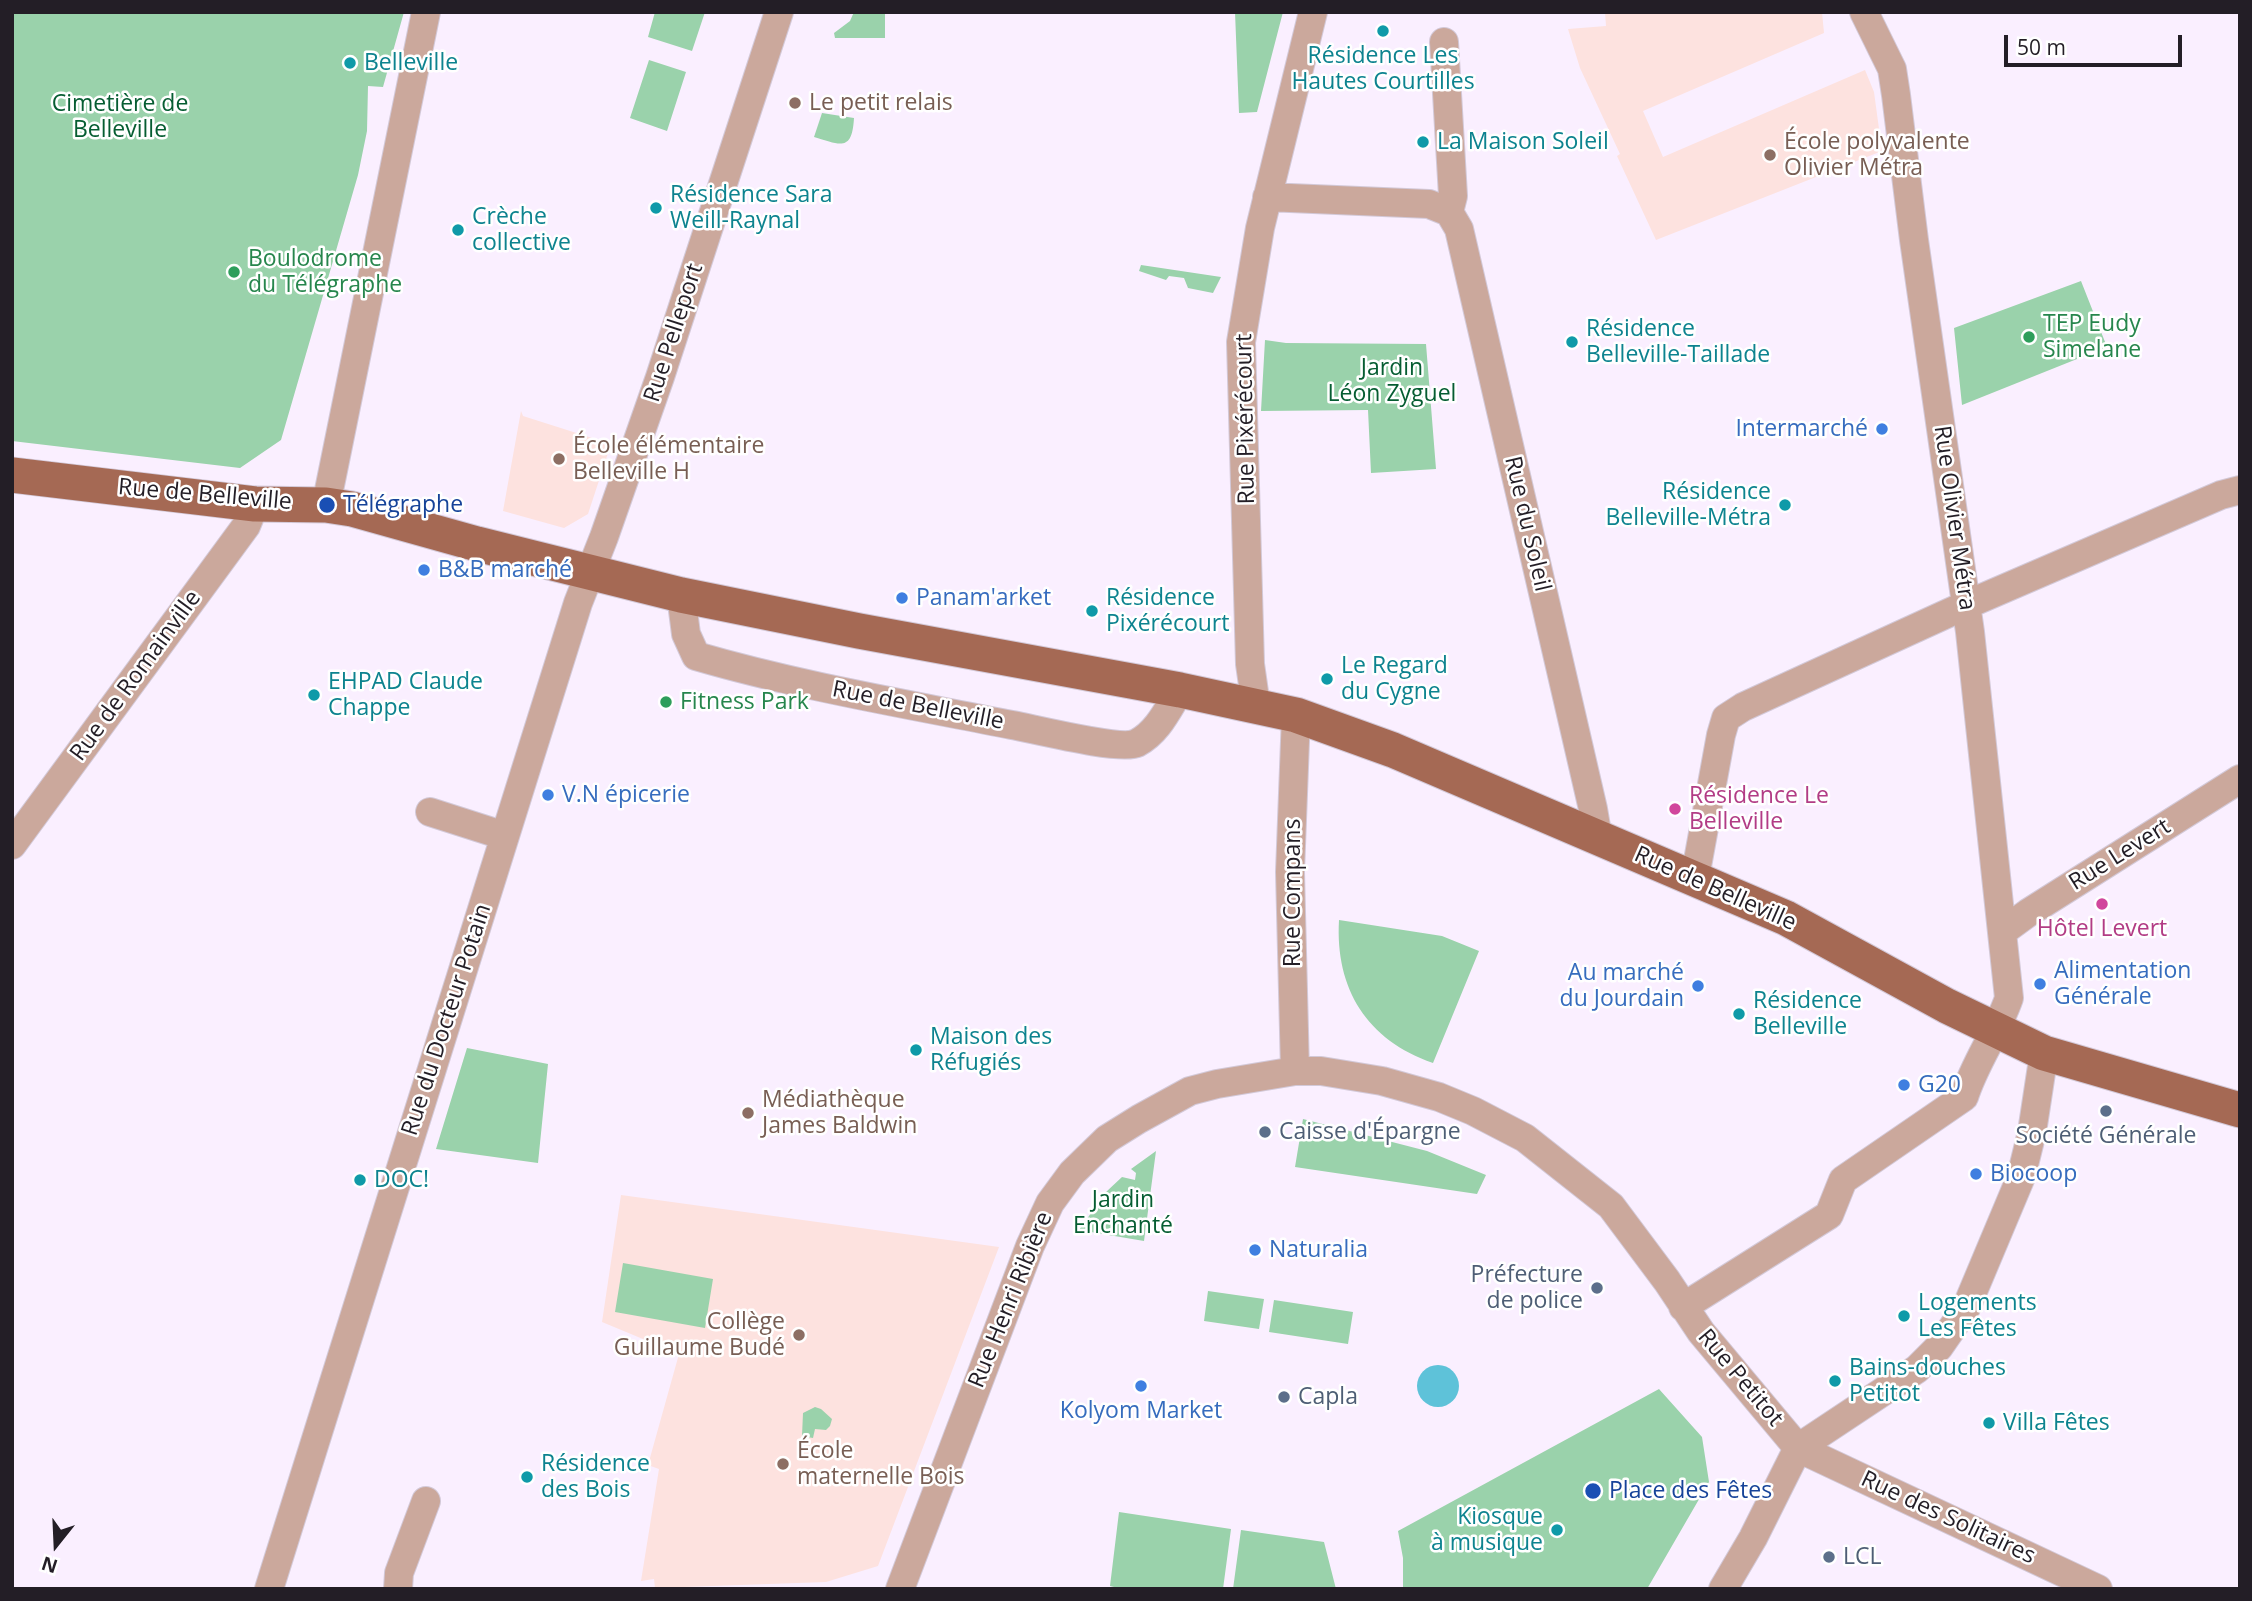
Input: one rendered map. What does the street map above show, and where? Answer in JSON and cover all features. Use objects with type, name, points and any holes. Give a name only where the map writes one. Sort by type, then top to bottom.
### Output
[{"type":"main road","name":"Rue de Belleville","points":[[12,475],[255,504],[326,505],[352,509],[590,573],[681,594],[859,631],[1180,690],[1296,715],[1358,736],[1695,877],[1786,918],[1947,1006],[2044,1053],[2240,1110]]},
{"type":"street","points":[[326,505],[426,12]]},
{"type":"street","name":"Rue Pelleport","points":[[590,573],[660,377],[779,12]]},
{"type":"street","name":"Rue Pixérécourt","points":[[1256,706],[1250,664],[1241,342],[1267,197],[1313,12]]},
{"type":"street","name":"Rue Olivier Métra","points":[[1683,1307],[1829,1215],[1843,1180],[1964,1097],[1971,1076],[1997,1030],[2009,998],[1966,605],[1896,95],[1892,69],[1864,12]]},
{"type":"street","name":"Rue du Soleil","points":[[1444,42],[1453,196],[1449,212],[1459,229],[1598,838]]},
{"type":"street","points":[[1267,197],[1429,204],[1449,212]]},
{"type":"street","points":[[1695,877],[1726,718],[1966,605],[2221,495],[2240,491]]},
{"type":"street","name":"Rue de Romainville","points":[[12,845],[246,526],[255,504]]},
{"type":"street","name":"Rue du Docteur Potain","points":[[269,1589],[578,603],[590,573]]},
{"type":"street","name":"Rue de Belleville","points":[[681,594],[686,634],[695,656],[850,692],[1051,732],[1121,745],[1136,744],[1158,726],[1180,690]]},
{"type":"street","name":"Rue Compans","points":[[1295,1071],[1290,872],[1296,715]]},
{"type":"street","name":"Rue Levert","points":[[2002,932],[2240,779]]},
{"type":"street","points":[[430,812],[505,836]]},
{"type":"street","points":[[1723,1589],[1753,1538],[1798,1448],[1917,1369],[1957,1324],[2021,1177],[2032,1132],[2044,1053]]},
{"type":"street","name":"Rue Henri Ribière","points":[[900,1589],[1030,1246],[1050,1203],[1072,1173],[1107,1139],[1190,1091],[1295,1071],[1321,1072],[1382,1081],[1473,1111],[1525,1138],[1611,1206],[1683,1307]]},
{"type":"street","name":"Rue Petitot","points":[[1683,1307],[1798,1448]]},
{"type":"street","name":"Rue des Solitaires","points":[[1798,1448],[2098,1589]]},
{"type":"street","points":[[398,1589],[399,1573],[426,1501]]},
{"type":"shaded area","points":[[1605,12],[1822,12],[1824,33],[1643,111],[1663,157],[1865,70],[1874,92],[1882,151],[1656,240],[1580,68],[1568,29],[1606,26]]},
{"type":"shaded area","name":"École élémentaire Belleville H","points":[[521,411],[523,416],[611,444],[588,514],[564,528],[503,511]]},
{"type":"shaded area","points":[[621,1195],[999,1247],[878,1566],[826,1582],[655,1588],[654,1579],[641,1581],[659,1469],[648,1465],[679,1354],[602,1322]]},
{"type":"green space","name":"Cimetière de Belleville","points":[[12,12],[404,12],[383,87],[368,86],[367,131],[358,175],[281,440],[240,468],[12,441]]},
{"type":"green space","points":[[655,12],[705,12],[692,51],[648,37]]},
{"type":"green space","points":[[854,12],[885,12],[885,38],[835,38],[834,33],[850,21]]},
{"type":"green space","points":[[1235,12],[1283,12],[1257,112],[1239,113]]},
{"type":"green space","points":[[649,60],[686,72],[667,131],[630,118]]},
{"type":"green space","points":[[822,113],[854,118],[848,141],[838,143],[814,137]]},
{"type":"green space","points":[[1141,265],[1221,277],[1213,293],[1188,288],[1184,278],[1169,276],[1166,280],[1139,271]]},
{"type":"green space","name":"TEP Eudy Simelane","points":[[2081,281],[2107,347],[1962,405],[1954,328]]},
{"type":"green space","name":"Jardin Léon Zyguel","points":[[1265,340],[1286,343],[1426,344],[1436,469],[1371,473],[1368,410],[1261,411]]},
{"type":"green space","points":[[1339,920],[1442,936],[1479,951],[1433,1063],[1390,1041],[1373,1026],[1360,1009],[1343,968]]},
{"type":"green space","points":[[467,1048],[548,1064],[538,1163],[436,1149]]},
{"type":"green space","points":[[1303,1119],[1427,1151],[1486,1175],[1477,1194],[1295,1167]]},
{"type":"green space","name":"Jardin Enchanté","points":[[1156,1151],[1144,1241],[1079,1230],[1106,1192],[1122,1177],[1135,1180],[1136,1173],[1131,1169]]},
{"type":"green space","points":[[623,1263],[713,1279],[705,1328],[615,1312]]},
{"type":"green space","points":[[1208,1291],[1264,1299],[1259,1329],[1204,1321]]},
{"type":"green space","points":[[1274,1300],[1353,1312],[1348,1344],[1269,1332]]},
{"type":"green space","points":[[1659,1389],[1702,1437],[1709,1482],[1647,1589],[1403,1589],[1403,1558],[1398,1531]]},
{"type":"green space","points":[[815,1407],[832,1419],[830,1426],[826,1430],[815,1429],[813,1438],[802,1436],[803,1413]]},
{"type":"green space","points":[[1119,1512],[1231,1529],[1223,1589],[1122,1589],[1110,1586]]},
{"type":"green space","points":[[1241,1530],[1324,1542],[1336,1589],[1233,1589]]},
{"type":"water","points":[[1438,1365],[1453,1371],[1459,1386],[1453,1401],[1438,1407],[1423,1401],[1417,1386],[1423,1371]]},
{"type":"place","name":"Résidence Les Hautes Courtilles","points":[[1383,31]]},
{"type":"place","name":"Belleville","points":[[350,63]]},
{"type":"place","name":"Le petit relais","points":[[795,103]]},
{"type":"place","name":"La Maison Soleil","points":[[1423,142]]},
{"type":"place","name":"École polyvalente Olivier Métra","points":[[1770,155]]},
{"type":"place","name":"Résidence Sara Weill-Raynal","points":[[656,208]]},
{"type":"place","name":"Crèche collective","points":[[458,230]]},
{"type":"place","name":"Boulodrome du Télégraphe","points":[[234,272]]},
{"type":"place","name":"TEP Eudy Simelane","points":[[2029,337]]},
{"type":"place","name":"Résidence Belleville-Taillade","points":[[1572,342]]},
{"type":"place","name":"Intermarché","points":[[1882,429]]},
{"type":"place","name":"École élémentaire Belleville H","points":[[559,459]]},
{"type":"place","name":"Télégraphe","points":[[327,505]]},
{"type":"place","name":"Résidence Belleville-Métra","points":[[1785,505]]},
{"type":"place","name":"B&B marché","points":[[424,570]]},
{"type":"place","name":"Panam'arket","points":[[902,598]]},
{"type":"place","name":"Résidence Pixérécourt","points":[[1092,611]]},
{"type":"place","name":"Le Regard du Cygne","points":[[1327,679]]},
{"type":"place","name":"EHPAD Claude Chappe","points":[[314,695]]},
{"type":"place","name":"Fitness Park","points":[[666,702]]},
{"type":"place","name":"V.N épicerie","points":[[548,795]]},
{"type":"place","name":"Résidence Le Belleville","points":[[1675,809]]},
{"type":"place","name":"Hôtel Levert","points":[[2102,904]]},
{"type":"place","name":"Alimentation Générale","points":[[2040,984]]},
{"type":"place","name":"Au marché du Jourdain","points":[[1698,986]]},
{"type":"place","name":"Résidence Belleville","points":[[1739,1014]]},
{"type":"place","name":"Maison des Réfugiés","points":[[916,1050]]},
{"type":"place","name":"G20","points":[[1904,1085]]},
{"type":"place","name":"Société Générale","points":[[2106,1111]]},
{"type":"place","name":"Médiathèque James Baldwin","points":[[748,1113]]},
{"type":"place","name":"Caisse d'Épargne","points":[[1265,1132]]},
{"type":"place","name":"Biocoop","points":[[1976,1174]]},
{"type":"place","name":"DOC!","points":[[360,1180]]},
{"type":"place","name":"Naturalia","points":[[1255,1250]]},
{"type":"place","name":"Préfecture de police","points":[[1597,1288]]},
{"type":"place","name":"Logements Les Fêtes","points":[[1904,1316]]},
{"type":"place","name":"Collège Guillaume Budé","points":[[799,1335]]},
{"type":"place","name":"Bains-douches Petitot","points":[[1835,1381]]},
{"type":"place","name":"Kolyom Market","points":[[1141,1386]]},
{"type":"place","name":"Capla","points":[[1284,1397]]},
{"type":"place","name":"Villa Fêtes","points":[[1989,1423]]},
{"type":"place","name":"École maternelle Bois","points":[[783,1464]]},
{"type":"place","name":"Résidence des Bois","points":[[527,1477]]},
{"type":"place","name":"Place des Fêtes","points":[[1593,1491]]},
{"type":"place","name":"Kiosque à musique","points":[[1557,1530]]},
{"type":"place","name":"LCL","points":[[1829,1557]]}]
